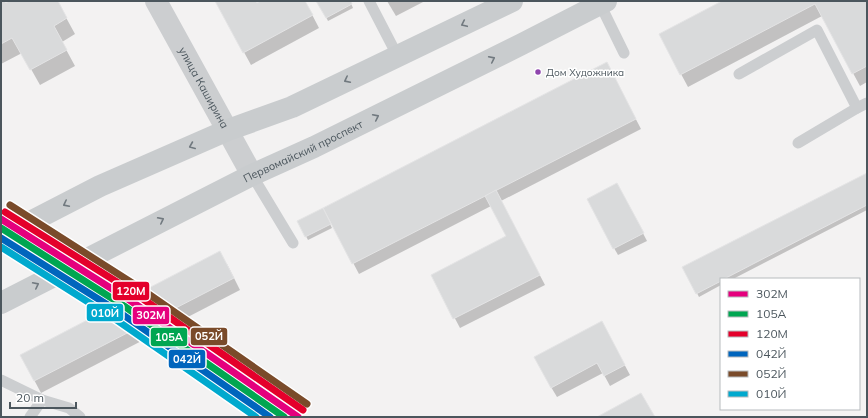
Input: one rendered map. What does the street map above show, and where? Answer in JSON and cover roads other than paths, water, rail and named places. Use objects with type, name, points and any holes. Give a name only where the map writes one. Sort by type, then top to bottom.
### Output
[{"type":"main road","name":"улица Каширина","points":[[156,1],[252,175]]},
{"type":"main road","points":[[1,237],[100,186],[228,130],[292,107],[397,55],[512,1]]},
{"type":"main road","name":"Первомайский проспект","points":[[1,303],[252,175],[314,147],[603,2]]},
{"type":"lane","points":[[369,1],[397,55]]},
{"type":"lane","points":[[603,2],[624,53]]},
{"type":"lane","points":[[739,74],[817,30],[862,105],[798,143]]},
{"type":"lane","points":[[252,175],[293,243]]},
{"type":"lane","points":[[1,380],[42,400],[69,408],[80,417]]},
{"type":"lane","points":[[30,417],[42,400]]},
{"type":"place","name":"Дом Художника","points":[[538,72]]}]
